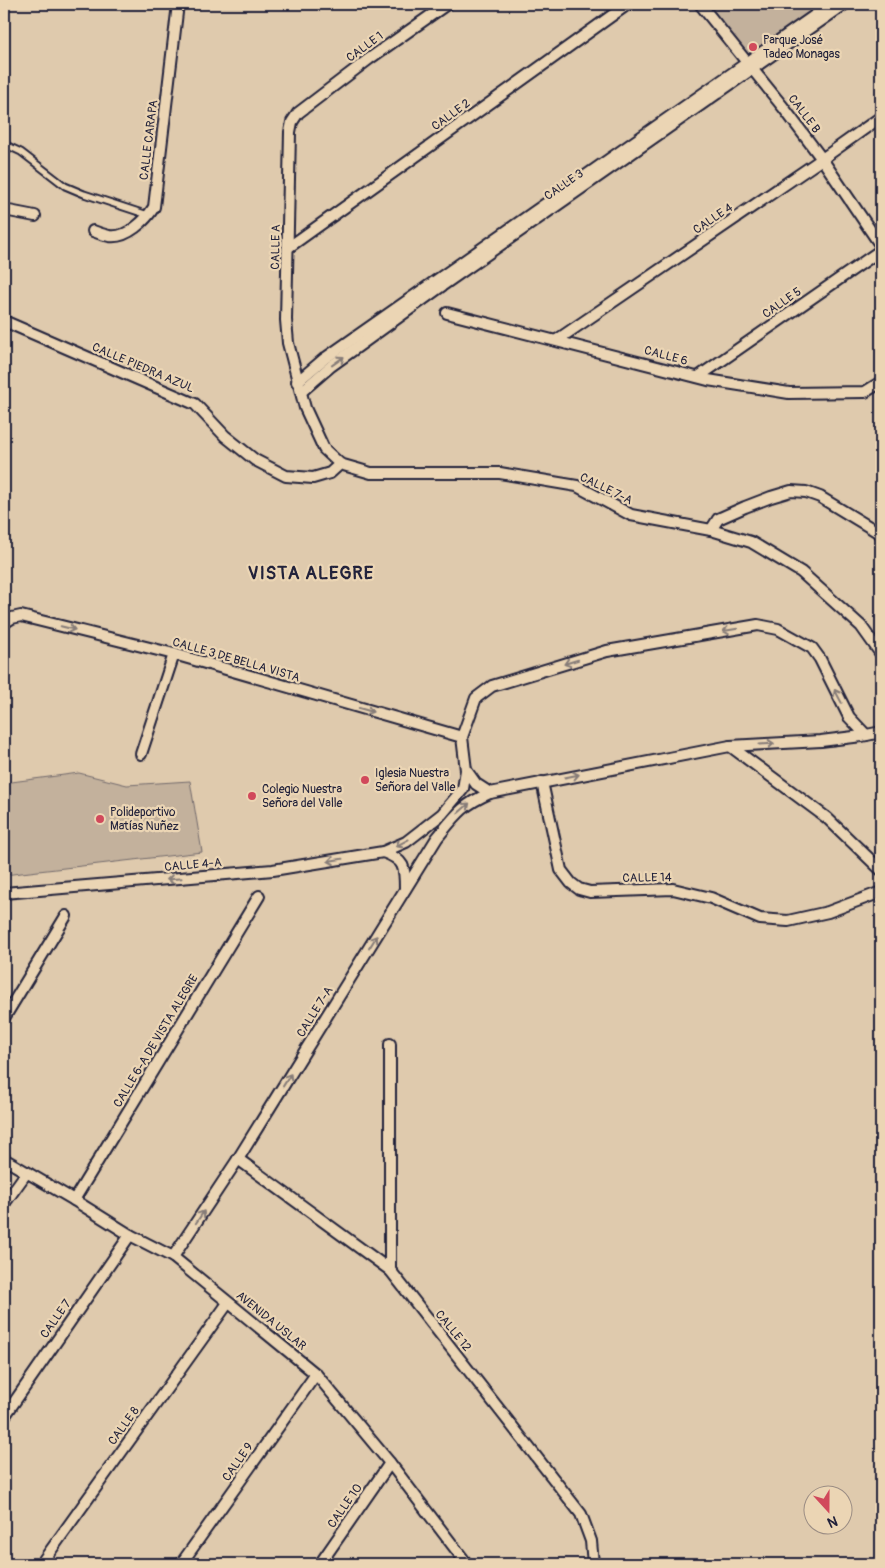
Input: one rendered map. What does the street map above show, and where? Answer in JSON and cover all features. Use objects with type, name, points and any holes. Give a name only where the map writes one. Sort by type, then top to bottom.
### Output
[{"type":"street","name":"CALLE CARAPA","points":[[149,215],[154,206],[178,4]]},
{"type":"street","name":"CALLE 1","points":[[298,113],[369,59],[447,4]]},
{"type":"street","name":"CALLE 2","points":[[288,247],[628,4]]},
{"type":"street","name":"CALLE B","points":[[700,4],[822,159],[881,246]]},
{"type":"street","name":"CALLE 3","points":[[750,66],[832,4]]},
{"type":"street","name":"CALLE 3","points":[[299,387],[324,359],[441,282],[750,66],[845,4]]},
{"type":"street","name":"CALLE A","points":[[298,113],[292,122],[290,132],[286,320],[288,343],[299,387]]},
{"type":"street","name":"CALLE 4","points":[[557,340],[881,117]]},
{"type":"street","points":[[4,210],[35,216]]},
{"type":"street","points":[[93,231],[111,236],[128,232],[144,222],[149,215]]},
{"type":"street","name":"CALLE 5","points":[[698,377],[881,250]]},
{"type":"street","name":"CALLE 6","points":[[447,313],[698,377],[789,393],[864,392],[881,382]]},
{"type":"street","name":"CALLE PIEDRA AZUL","points":[[4,321],[195,404],[225,436],[255,460],[286,476],[313,478],[330,473],[340,464]]},
{"type":"street","name":"CALLE 7-A","points":[[299,387],[305,408],[324,449],[340,464],[371,473],[500,473],[577,486],[631,515],[712,530],[751,542],[801,572],[861,626],[881,654]]},
{"type":"street","points":[[712,530],[718,519],[771,497],[791,491],[806,492],[820,497],[881,534]]},
{"type":"street","name":"CALLE 3 DE BELLA VISTA","points":[[4,623],[12,618],[21,616],[174,654],[462,737]]},
{"type":"street","points":[[383,852],[406,842],[442,814],[463,789],[466,770],[462,737],[476,698],[492,686],[607,651],[758,625],[778,629],[812,648],[820,659],[849,717],[866,735]]},
{"type":"street","points":[[141,754],[174,654]]},
{"type":"street","name":"CALLE 7-A","points":[[173,1257],[238,1159],[437,838],[462,808],[473,800],[490,794],[542,782],[730,746],[821,741],[881,732]]},
{"type":"street","points":[[730,746],[827,818],[881,870]]},
{"type":"street","points":[[466,770],[476,784],[490,794]]},
{"type":"street","name":"CALLE 14","points":[[542,782],[561,870],[571,883],[579,889],[590,892],[673,889],[711,898],[760,919],[788,921],[828,912],[881,892]]},
{"type":"street","points":[[383,852],[397,857],[402,864],[405,874],[405,889]]},
{"type":"street","name":"CALLE 4-A","points":[[4,894],[272,870],[383,852]]},
{"type":"street","name":"CALLE 6-A DE VISTA ALEGRE","points":[[74,1200],[259,896]]},
{"type":"street","points":[[4,1018],[66,916]]},
{"type":"street","points":[[390,1044],[390,1270]]},
{"type":"street","name":"AVENIDA USLAR","points":[[4,1159],[130,1235],[173,1257],[316,1374],[390,1463],[462,1562]]},
{"type":"street","name":"CALLE 12","points":[[238,1159],[390,1270],[581,1514],[591,1541],[593,1564]]},
{"type":"street","points":[[4,1204],[27,1172]]},
{"type":"street","name":"CALLE 7","points":[[4,1417],[130,1235]]},
{"type":"street","name":"CALLE 8","points":[[41,1564],[228,1302]]},
{"type":"street","name":"CALLE 9","points":[[181,1564],[316,1374]]},
{"type":"street","name":"CALLE 10","points":[[320,1564],[390,1463]]},
{"type":"lane","points":[[4,144],[21,152],[65,186],[149,215]]},
{"type":"shaded area","name":"Parque José Tadeo Monagas","points":[[700,4],[831,4],[748,63]]},
{"type":"shaded area","name":"Polideportivo Matías Nuñez","points":[[79,773],[127,785],[190,781],[202,852],[4,875],[4,783]]},
{"type":"place","name":"Parque José Tadeo Monagas","points":[[753,47]]},
{"type":"place","name":"Iglesia Nuestra Señora del Valle","points":[[365,780]]},
{"type":"place","name":"Colegio Nuestra Señora del Valle","points":[[252,796]]},
{"type":"place","name":"Polideportivo Matías Nuñez","points":[[100,819]]},
{"type":"district","name":"VISTA ALEGRE","points":[[311,573]]}]
